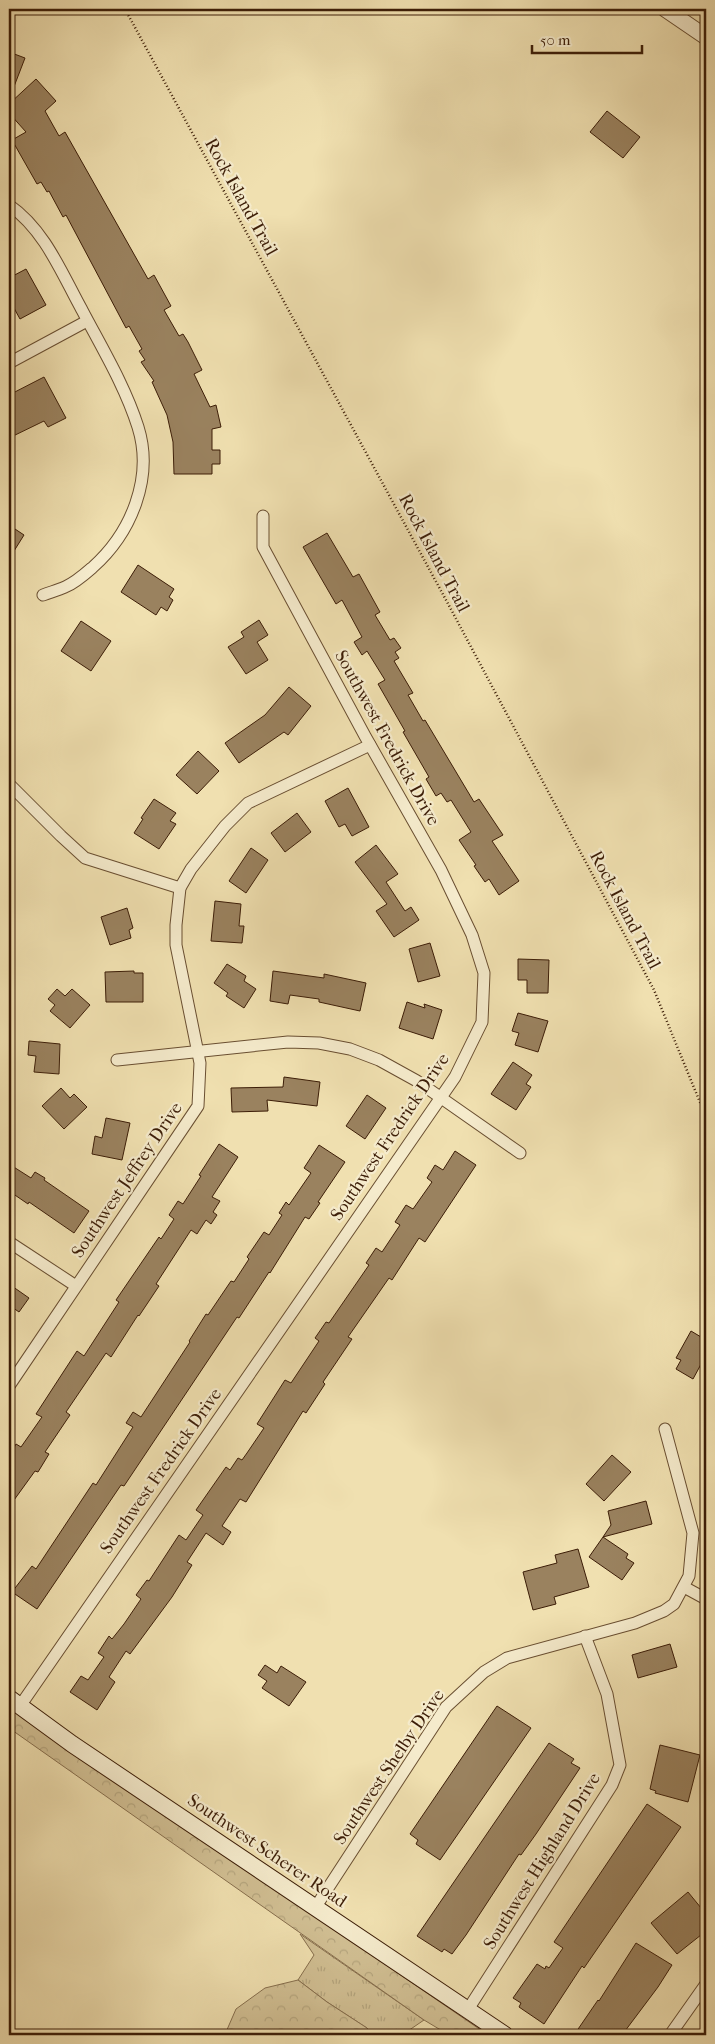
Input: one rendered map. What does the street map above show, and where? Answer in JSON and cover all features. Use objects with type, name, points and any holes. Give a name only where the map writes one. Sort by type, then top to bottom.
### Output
[{"type":"main road","name":"Southwest Scherer Road","points":[[14,1702],[72,1744],[505,2035]]},
{"type":"street","points":[[665,9],[705,33]]},
{"type":"street","points":[[9,206],[28,222],[45,243],[88,321],[126,396],[138,428],[142,454],[138,500],[117,541],[106,555],[85,574],[66,587],[44,595]]},
{"type":"street","points":[[9,363],[88,321]]},
{"type":"street","name":"Southwest Fredrick Drive","points":[[14,1702],[455,1077],[482,1022],[484,973],[472,935],[441,870],[370,745],[263,547],[263,516]]},
{"type":"street","name":"Southwest Jeffrey Drive","points":[[9,1386],[198,1106],[200,1063],[176,945],[180,888],[191,869],[225,826],[248,803],[370,745]]},
{"type":"street","points":[[9,784],[85,858],[180,888]]},
{"type":"street","points":[[117,1060],[288,1042],[319,1043],[350,1049],[379,1060],[417,1081],[520,1153]]},
{"type":"street","points":[[9,1242],[76,1286]]},
{"type":"street","name":"Southwest Shelby Drive","points":[[315,1908],[446,1707],[484,1672],[507,1658],[635,1623],[664,1611],[674,1604],[689,1576],[693,1533],[665,1429]]},
{"type":"street","points":[[684,1587],[706,1600]]},
{"type":"street","name":"Southwest Highland Drive","points":[[467,2011],[612,1785],[620,1765],[607,1694],[585,1636]]},
{"type":"street","points":[[670,2035],[706,1984]]},
{"type":"path","name":"Rock Island Trail","points":[[125,9],[446,600],[654,990],[706,1117]]},
{"type":"green space","points":[[9,1706],[488,2035],[449,2035],[424,2020],[9,1728]]},
{"type":"green space","points":[[300,1934],[424,2020],[402,2035],[372,2035],[367,2028],[298,1980],[314,1955]]},
{"type":"green space","points":[[298,1980],[367,2028],[372,2035],[227,2035],[226,2032],[236,2009],[265,1988]]},
{"type":"building","points":[[9,52],[25,58],[10,97],[9,97]]},
{"type":"building","points":[[36,79],[56,101],[45,111],[59,136],[65,132],[148,279],[154,275],[171,306],[164,310],[179,336],[183,334],[202,370],[194,374],[210,407],[216,405],[221,427],[212,429],[212,450],[220,450],[220,464],[212,464],[212,474],[174,474],[173,442],[167,415],[152,382],[154,381],[141,362],[145,360],[139,351],[142,349],[129,326],[126,328],[66,215],[63,217],[49,191],[47,192],[41,182],[37,184],[12,140],[26,132],[9,113],[9,104]]},
{"type":"building","points":[[607,111],[640,137],[623,158],[590,132]]},
{"type":"building","points":[[26,269],[46,305],[20,319],[9,299],[9,278]]},
{"type":"building","points":[[44,377],[66,418],[48,427],[44,421],[9,438],[9,395]]},
{"type":"building","points":[[9,525],[24,535],[9,559]]},
{"type":"building","points":[[327,533],[353,577],[359,574],[380,612],[375,615],[390,640],[394,638],[401,648],[395,652],[399,658],[394,661],[413,693],[408,695],[423,721],[425,720],[474,802],[479,799],[503,835],[492,841],[519,881],[499,895],[489,879],[485,882],[459,840],[471,832],[451,800],[447,802],[441,793],[436,796],[426,779],[429,777],[378,684],[385,680],[367,651],[362,655],[354,642],[362,637],[342,600],[336,604],[303,547]]},
{"type":"building","points":[[138,565],[174,589],[169,597],[173,600],[167,611],[161,607],[156,615],[121,592]]},
{"type":"building","points":[[259,620],[268,635],[257,642],[268,660],[246,674],[228,647],[244,637],[241,632]]},
{"type":"building","points":[[81,621],[111,641],[91,671],[61,651]]},
{"type":"building","points":[[289,687],[311,706],[288,735],[284,732],[239,763],[225,743],[265,715]]},
{"type":"building","points":[[198,751],[219,771],[197,794],[176,775]]},
{"type":"building","points":[[348,788],[369,827],[352,836],[345,824],[339,827],[325,801]]},
{"type":"building","points":[[154,799],[176,813],[170,821],[176,824],[159,849],[134,833],[143,819],[141,818]]},
{"type":"building","points":[[297,813],[311,832],[285,852],[271,833]]},
{"type":"building","points":[[376,845],[398,874],[386,882],[405,911],[411,907],[419,920],[394,937],[376,911],[387,904],[355,862]]},
{"type":"building","points":[[251,848],[268,860],[246,893],[229,881]]},
{"type":"building","points":[[215,901],[241,904],[239,926],[244,926],[242,943],[211,941]]},
{"type":"building","points":[[127,908],[133,928],[129,930],[131,938],[110,945],[101,917]]},
{"type":"building","points":[[430,943],[440,976],[418,982],[409,949]]},
{"type":"building","points":[[518,959],[549,960],[548,993],[527,993],[527,980],[518,980]]},
{"type":"building","points":[[227,964],[246,976],[244,981],[256,989],[244,1008],[226,996],[228,993],[214,983]]},
{"type":"building","points":[[134,971],[134,973],[143,973],[143,1002],[106,1002],[105,972]]},
{"type":"building","points":[[273,971],[324,978],[324,974],[366,983],[360,1011],[319,1002],[319,999],[290,995],[288,1004],[270,1001]]},
{"type":"building","points":[[57,989],[65,996],[72,989],[90,1005],[70,1028],[50,1011],[55,1005],[48,999]]},
{"type":"building","points":[[407,1002],[425,1008],[424,1004],[442,1010],[433,1039],[399,1028]]},
{"type":"building","points":[[518,1013],[548,1021],[538,1052],[515,1045],[519,1033],[512,1031]]},
{"type":"building","points":[[29,1041],[60,1044],[59,1074],[34,1072],[36,1056],[28,1055]]},
{"type":"building","points":[[513,1062],[532,1075],[526,1084],[531,1087],[516,1110],[491,1094]]},
{"type":"building","points":[[284,1077],[320,1082],[317,1106],[267,1100],[268,1111],[232,1112],[231,1088],[283,1087]]},
{"type":"building","points":[[61,1088],[70,1098],[74,1094],[87,1107],[64,1129],[42,1106]]},
{"type":"building","points":[[367,1095],[386,1108],[365,1139],[346,1126]]},
{"type":"building","points":[[106,1118],[130,1123],[122,1160],[92,1154],[95,1136],[102,1138]]},
{"type":"building","points":[[219,1144],[238,1157],[212,1197],[220,1201],[213,1212],[217,1215],[211,1224],[206,1220],[197,1234],[191,1230],[156,1284],[159,1286],[111,1357],[106,1353],[66,1412],[70,1415],[45,1452],[49,1454],[38,1472],[35,1471],[9,1507],[9,1457],[16,1444],[21,1447],[42,1417],[36,1414],[77,1351],[84,1356],[119,1302],[116,1300],[159,1237],[161,1239],[174,1219],[169,1215],[178,1201],[183,1204]]},
{"type":"building","points":[[319,1145],[345,1162],[309,1219],[305,1217],[270,1273],[239,1318],[237,1317],[124,1486],[121,1485],[37,1609],[12,1592],[32,1566],[36,1569],[93,1483],[96,1485],[133,1427],[126,1423],[133,1412],[141,1417],[206,1314],[208,1315],[231,1281],[234,1282],[249,1259],[247,1257],[264,1232],[269,1235],[282,1215],[279,1213],[286,1202],[289,1205],[311,1173],[304,1168]]},
{"type":"building","points":[[455,1151],[476,1165],[425,1242],[419,1238],[392,1280],[389,1278],[348,1337],[352,1339],[323,1382],[325,1384],[306,1413],[303,1411],[246,1502],[240,1499],[222,1526],[231,1532],[223,1545],[206,1533],[187,1562],[192,1565],[172,1597],[130,1654],[126,1651],[109,1677],[115,1682],[97,1710],[70,1692],[81,1676],[88,1680],[104,1657],[98,1653],[109,1636],[112,1639],[124,1624],[141,1599],[136,1595],[147,1580],[149,1581],[179,1535],[186,1540],[203,1515],[196,1510],[226,1467],[230,1470],[238,1458],[242,1460],[247,1453],[264,1428],[257,1424],[285,1380],[291,1383],[319,1341],[315,1338],[326,1322],[329,1323],[369,1265],[366,1263],[376,1248],[382,1252],[400,1225],[395,1222],[406,1205],[413,1209],[432,1182],[427,1178],[435,1165],[443,1170]]},
{"type":"building","points":[[9,1164],[31,1178],[35,1172],[89,1211],[74,1233],[29,1202],[28,1204],[9,1191]]},
{"type":"building","points":[[9,1284],[29,1298],[19,1312],[9,1305]]},
{"type":"building","points":[[691,1331],[706,1340],[706,1355],[693,1379],[676,1369],[681,1360],[676,1358]]},
{"type":"building","points":[[612,1455],[631,1472],[604,1501],[586,1484]]},
{"type":"building","points":[[646,1501],[652,1524],[603,1537],[611,1525],[608,1511]]},
{"type":"building","points":[[603,1537],[628,1554],[626,1558],[634,1563],[622,1580],[589,1557]]},
{"type":"building","points":[[578,1549],[589,1587],[554,1597],[556,1604],[533,1610],[523,1572],[557,1563],[555,1555]]},
{"type":"building","points":[[670,1644],[677,1667],[638,1678],[632,1655]]},
{"type":"building","points":[[265,1665],[277,1673],[281,1666],[306,1682],[289,1706],[262,1688],[267,1681],[258,1675]]},
{"type":"building","points":[[497,1706],[531,1728],[440,1860],[416,1844],[418,1840],[410,1834]]},
{"type":"building","points":[[549,1743],[574,1759],[571,1763],[580,1768],[452,1954],[444,1949],[442,1952],[417,1936]]},
{"type":"building","points":[[660,1745],[700,1755],[688,1802],[655,1793],[656,1791],[650,1789]]},
{"type":"building","points":[[647,1804],[681,1827],[584,1968],[582,1966],[544,2024],[519,2007],[521,2003],[513,1998],[537,1964],[545,1969],[546,1966],[549,1968],[563,1948],[554,1942]]},
{"type":"building","points":[[688,1892],[706,1914],[706,1931],[677,1954],[651,1923]]},
{"type":"building","points":[[636,1943],[672,1965],[658,1987],[622,2035],[574,2035],[599,2001]]}]
